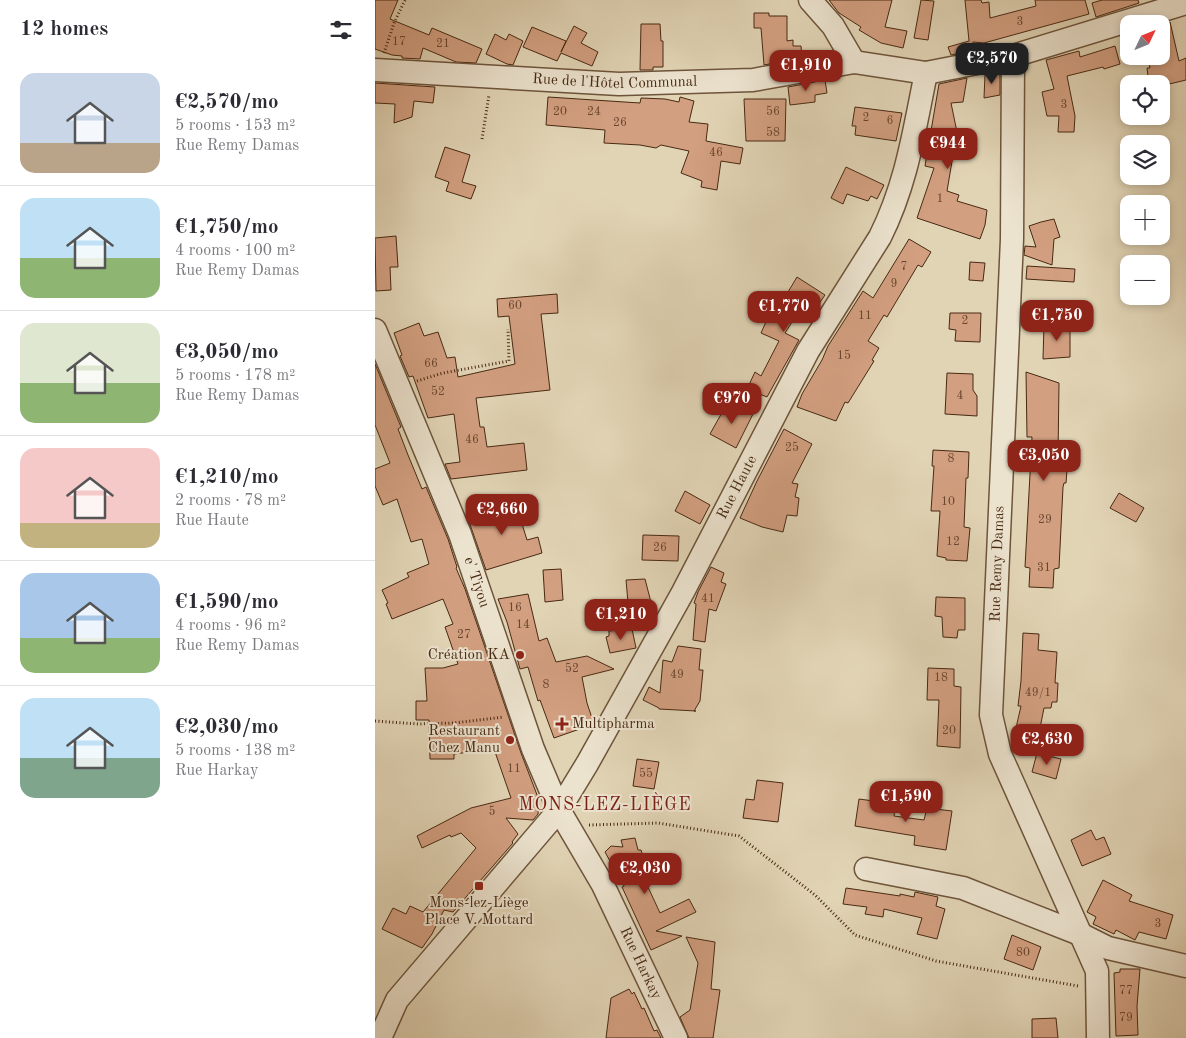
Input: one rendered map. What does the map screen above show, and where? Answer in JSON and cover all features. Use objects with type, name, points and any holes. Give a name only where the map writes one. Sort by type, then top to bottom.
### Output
[{"type":"street","points":[[810,0],[833,26],[854,62]]},
{"type":"street","name":"Rue de l'Hôtel Communal","points":[[377,71],[619,84],[753,80],[854,62],[926,73],[1013,56],[1186,3]]},
{"type":"street","name":"Rue Remy Damas","points":[[1013,56],[1012,239],[991,715],[1000,754],[1097,971],[1098,1038]]},
{"type":"street","name":"Rue Haute","points":[[379,1038],[397,1000],[564,818],[587,764],[683,592],[808,351],[889,218],[903,180],[926,73]]},
{"type":"street","name":"e' Tiyou","points":[[375,330],[460,534],[533,749],[564,818]]},
{"type":"street","name":"Rue Harkay","points":[[564,818],[603,885],[676,1038]]},
{"type":"street","points":[[866,869],[963,888],[1079,934],[1108,948],[1186,966]]},
{"type":"path","points":[[377,71],[394,22],[405,0]]},
{"type":"path","points":[[482,138],[491,77]]},
{"type":"path","points":[[399,386],[443,373],[509,361],[508,329]]},
{"type":"path","points":[[375,721],[419,724],[454,723],[521,714]]},
{"type":"path","points":[[564,818],[658,823],[739,836],[815,895],[855,935],[936,961],[1097,990]]},
{"type":"building","points":[[375,0],[398,0],[390,19],[429,35],[432,28],[482,49],[476,63],[456,62],[423,48],[420,59],[402,58],[402,56],[392,55],[375,49]]},
{"type":"building","points":[[829,0],[892,0],[885,27],[907,31],[903,48],[881,43],[859,30],[861,27],[839,13]]},
{"type":"building","points":[[921,0],[934,1],[928,40],[914,38]]},
{"type":"building","points":[[965,0],[981,0],[982,3],[989,2],[990,18],[1036,6],[1035,0],[1085,0],[1089,14],[984,43],[973,42],[972,51],[951,55],[948,47],[969,41]]},
{"type":"building","points":[[1102,0],[1138,0],[1139,3],[1096,17],[1092,3]]},
{"type":"building","points":[[754,13],[769,13],[769,16],[787,16],[787,41],[793,40],[793,46],[801,46],[802,58],[764,65],[761,28],[754,28]]},
{"type":"building","points":[[1170,22],[1179,61],[1186,58],[1186,80],[1170,84],[1170,75],[1148,75],[1147,68],[1150,68],[1149,65],[1170,65]]},
{"type":"building","points":[[641,24],[660,24],[661,41],[663,41],[663,67],[653,67],[653,70],[640,70]]},
{"type":"building","points":[[574,26],[587,33],[581,43],[598,52],[592,66],[561,53],[557,61],[523,47],[532,27],[566,41],[561,52]]},
{"type":"building","points":[[495,34],[506,40],[509,34],[523,41],[513,65],[486,54]]},
{"type":"building","points":[[1115,46],[1120,64],[1067,76],[1075,116],[1074,132],[1058,132],[1059,116],[1047,116],[1042,92],[1054,89],[1046,60],[1079,51],[1080,57]]},
{"type":"building","points":[[1000,72],[1000,95],[984,98],[985,75]]},
{"type":"building","points":[[967,78],[963,102],[951,103],[957,132],[947,191],[959,195],[957,201],[987,210],[985,225],[980,239],[917,218],[934,168],[925,166],[939,84]]},
{"type":"building","points":[[825,80],[827,93],[815,95],[815,102],[790,105],[788,87]]},
{"type":"building","points":[[375,83],[435,87],[433,103],[414,101],[412,117],[394,123],[395,104],[375,103]]},
{"type":"building","points":[[548,97],[640,103],[641,98],[665,99],[679,102],[680,97],[694,101],[689,122],[708,124],[706,141],[743,148],[740,164],[721,161],[717,190],[701,187],[702,181],[681,173],[689,151],[661,145],[656,148],[604,143],[605,130],[546,125]]},
{"type":"building","points":[[744,99],[786,99],[785,141],[746,141]]},
{"type":"building","points":[[855,107],[902,113],[896,141],[855,135],[856,126],[852,126]]},
{"type":"building","points":[[445,147],[470,155],[462,182],[476,186],[471,199],[446,191],[449,182],[435,177]]},
{"type":"building","points":[[846,167],[884,185],[877,199],[871,196],[868,201],[847,194],[843,204],[831,198]]},
{"type":"building","points":[[1054,219],[1060,237],[1054,239],[1052,265],[1024,255],[1025,246],[1036,247],[1029,226]]},
{"type":"building","points":[[396,236],[398,267],[390,267],[391,290],[376,291],[375,238]]},
{"type":"building","points":[[909,239],[931,252],[922,267],[918,265],[887,317],[884,315],[868,341],[879,348],[872,360],[874,361],[848,403],[845,402],[836,421],[797,407],[828,346],[863,291],[873,298]]},
{"type":"building","points":[[970,262],[985,263],[983,281],[969,280]]},
{"type":"building","points":[[1027,266],[1075,269],[1074,282],[1026,279]]},
{"type":"building","points":[[797,277],[825,295],[812,314],[801,308],[785,333],[799,340],[767,397],[747,389],[755,372],[761,376],[779,341],[761,333],[769,315],[773,317]]},
{"type":"building","points":[[557,294],[558,313],[541,314],[550,390],[476,398],[480,427],[484,427],[487,447],[524,443],[527,470],[451,479],[445,464],[460,462],[454,414],[428,418],[413,376],[409,377],[400,356],[402,355],[394,333],[419,323],[424,336],[438,332],[447,358],[455,357],[458,377],[515,364],[509,316],[498,317],[497,299]]},
{"type":"building","points":[[950,313],[981,313],[980,342],[955,341],[956,330],[949,329]]},
{"type":"building","points":[[1044,325],[1070,325],[1070,357],[1043,359]]},
{"type":"building","points":[[375,364],[401,427],[398,429],[422,489],[426,487],[448,539],[456,568],[539,800],[538,814],[533,820],[506,818],[518,834],[513,843],[453,912],[444,910],[432,934],[422,948],[382,929],[393,908],[406,914],[410,906],[423,912],[476,848],[461,833],[451,837],[450,835],[422,848],[417,836],[471,808],[511,798],[494,749],[454,754],[454,759],[430,759],[429,720],[416,720],[416,701],[427,701],[425,668],[443,668],[458,664],[445,627],[453,624],[443,599],[392,619],[382,590],[409,577],[407,573],[429,564],[422,539],[411,542],[397,499],[383,505],[375,486],[375,469],[390,463],[375,425]]},
{"type":"building","points":[[1026,372],[1059,383],[1058,457],[1068,457],[1066,483],[1064,483],[1063,487],[1059,568],[1054,569],[1053,588],[1029,587],[1030,568],[1025,567],[1032,437],[1027,437]]},
{"type":"building","points":[[947,373],[973,374],[973,390],[977,396],[977,416],[945,414]]},
{"type":"building","points":[[733,404],[753,414],[736,448],[710,434],[724,409],[729,412]]},
{"type":"building","points":[[784,429],[812,444],[792,483],[798,484],[795,497],[799,498],[797,516],[787,515],[783,532],[762,527],[740,518]]},
{"type":"building","points":[[933,450],[969,452],[964,527],[970,528],[967,561],[946,560],[946,558],[937,556],[940,511],[931,511],[934,466],[932,466]]},
{"type":"building","points":[[685,491],[710,505],[700,524],[675,511]]},
{"type":"building","points":[[1119,493],[1144,508],[1136,522],[1110,508]]},
{"type":"building","points":[[515,501],[527,540],[538,537],[542,553],[486,570],[467,516]]},
{"type":"building","points":[[643,535],[679,536],[678,561],[642,560]]},
{"type":"building","points":[[711,567],[724,573],[721,582],[726,584],[716,611],[709,609],[705,642],[693,640],[696,604],[694,603]]},
{"type":"building","points":[[561,569],[563,600],[545,602],[543,570]]},
{"type":"building","points":[[645,579],[654,614],[649,622],[630,625],[626,580]]},
{"type":"building","points":[[528,594],[539,641],[547,638],[556,662],[587,656],[614,669],[582,677],[587,703],[594,724],[554,738],[540,700],[538,701],[528,667],[520,669],[507,622],[498,599]]},
{"type":"building","points":[[936,597],[965,598],[965,630],[958,630],[957,638],[943,637],[942,617],[935,616]]},
{"type":"building","points":[[632,629],[636,648],[610,653],[606,637],[609,636],[609,631]]},
{"type":"building","points":[[1023,633],[1039,634],[1038,650],[1057,652],[1055,683],[1058,683],[1057,702],[1052,702],[1051,708],[1044,708],[1039,733],[1045,735],[1043,748],[1013,741],[1021,706],[1018,706]]},
{"type":"building","points":[[678,646],[701,649],[699,670],[703,670],[700,701],[694,711],[659,709],[643,700],[649,687],[660,693],[663,660],[672,662]]},
{"type":"building","points":[[928,668],[954,669],[954,686],[961,687],[960,748],[937,746],[939,700],[927,700]]},
{"type":"building","points":[[1037,753],[1061,759],[1056,779],[1032,772]]},
{"type":"building","points":[[637,759],[659,762],[654,789],[633,786]]},
{"type":"building","points":[[757,780],[783,783],[778,822],[743,818],[746,799],[754,800]]},
{"type":"building","points":[[859,799],[896,804],[894,816],[924,820],[927,808],[952,811],[946,850],[914,845],[915,836],[855,826]]},
{"type":"building","points":[[1091,830],[1096,840],[1104,837],[1111,854],[1082,866],[1071,840]]},
{"type":"building","points":[[635,838],[638,850],[641,850],[647,873],[642,874],[660,913],[689,899],[696,912],[656,931],[682,936],[651,950],[622,887],[624,886],[619,862],[611,863],[605,852],[611,846],[623,847],[621,840]]},
{"type":"building","points":[[1103,880],[1132,895],[1129,901],[1173,915],[1166,939],[1139,932],[1135,940],[1116,930],[1114,934],[1093,924],[1096,917],[1087,912]]},
{"type":"building","points":[[846,888],[914,897],[915,892],[938,897],[936,906],[945,909],[937,939],[917,934],[922,918],[884,909],[883,917],[865,914],[867,907],[843,904]]},
{"type":"building","points":[[1012,935],[1041,947],[1033,970],[1004,959]]},
{"type":"building","points":[[686,937],[715,942],[711,989],[720,990],[713,1038],[689,1038],[680,1017],[690,1010],[698,963]]},
{"type":"building","points":[[1120,969],[1140,969],[1137,1006],[1138,1035],[1116,1036],[1114,973],[1120,972]]},
{"type":"building","points":[[629,989],[632,994],[634,992],[642,1009],[644,1008],[654,1031],[657,1030],[661,1038],[606,1038],[611,998]]},
{"type":"building","points":[[1056,1018],[1058,1038],[1032,1038],[1032,1019]]},
{"type":"place","name":"Création KA","points":[[520,655]]},
{"type":"place","name":"Multipharma","points":[[562,724]]},
{"type":"place","name":"Restaurant Chez Manu","points":[[510,740]]},
{"type":"place","name":"Mons-lez-Liège Place V. Mottard","points":[[479,886]]},
{"type":"district","name":"MONS-LEZ-LIÈGE","points":[[605,805]]}]
